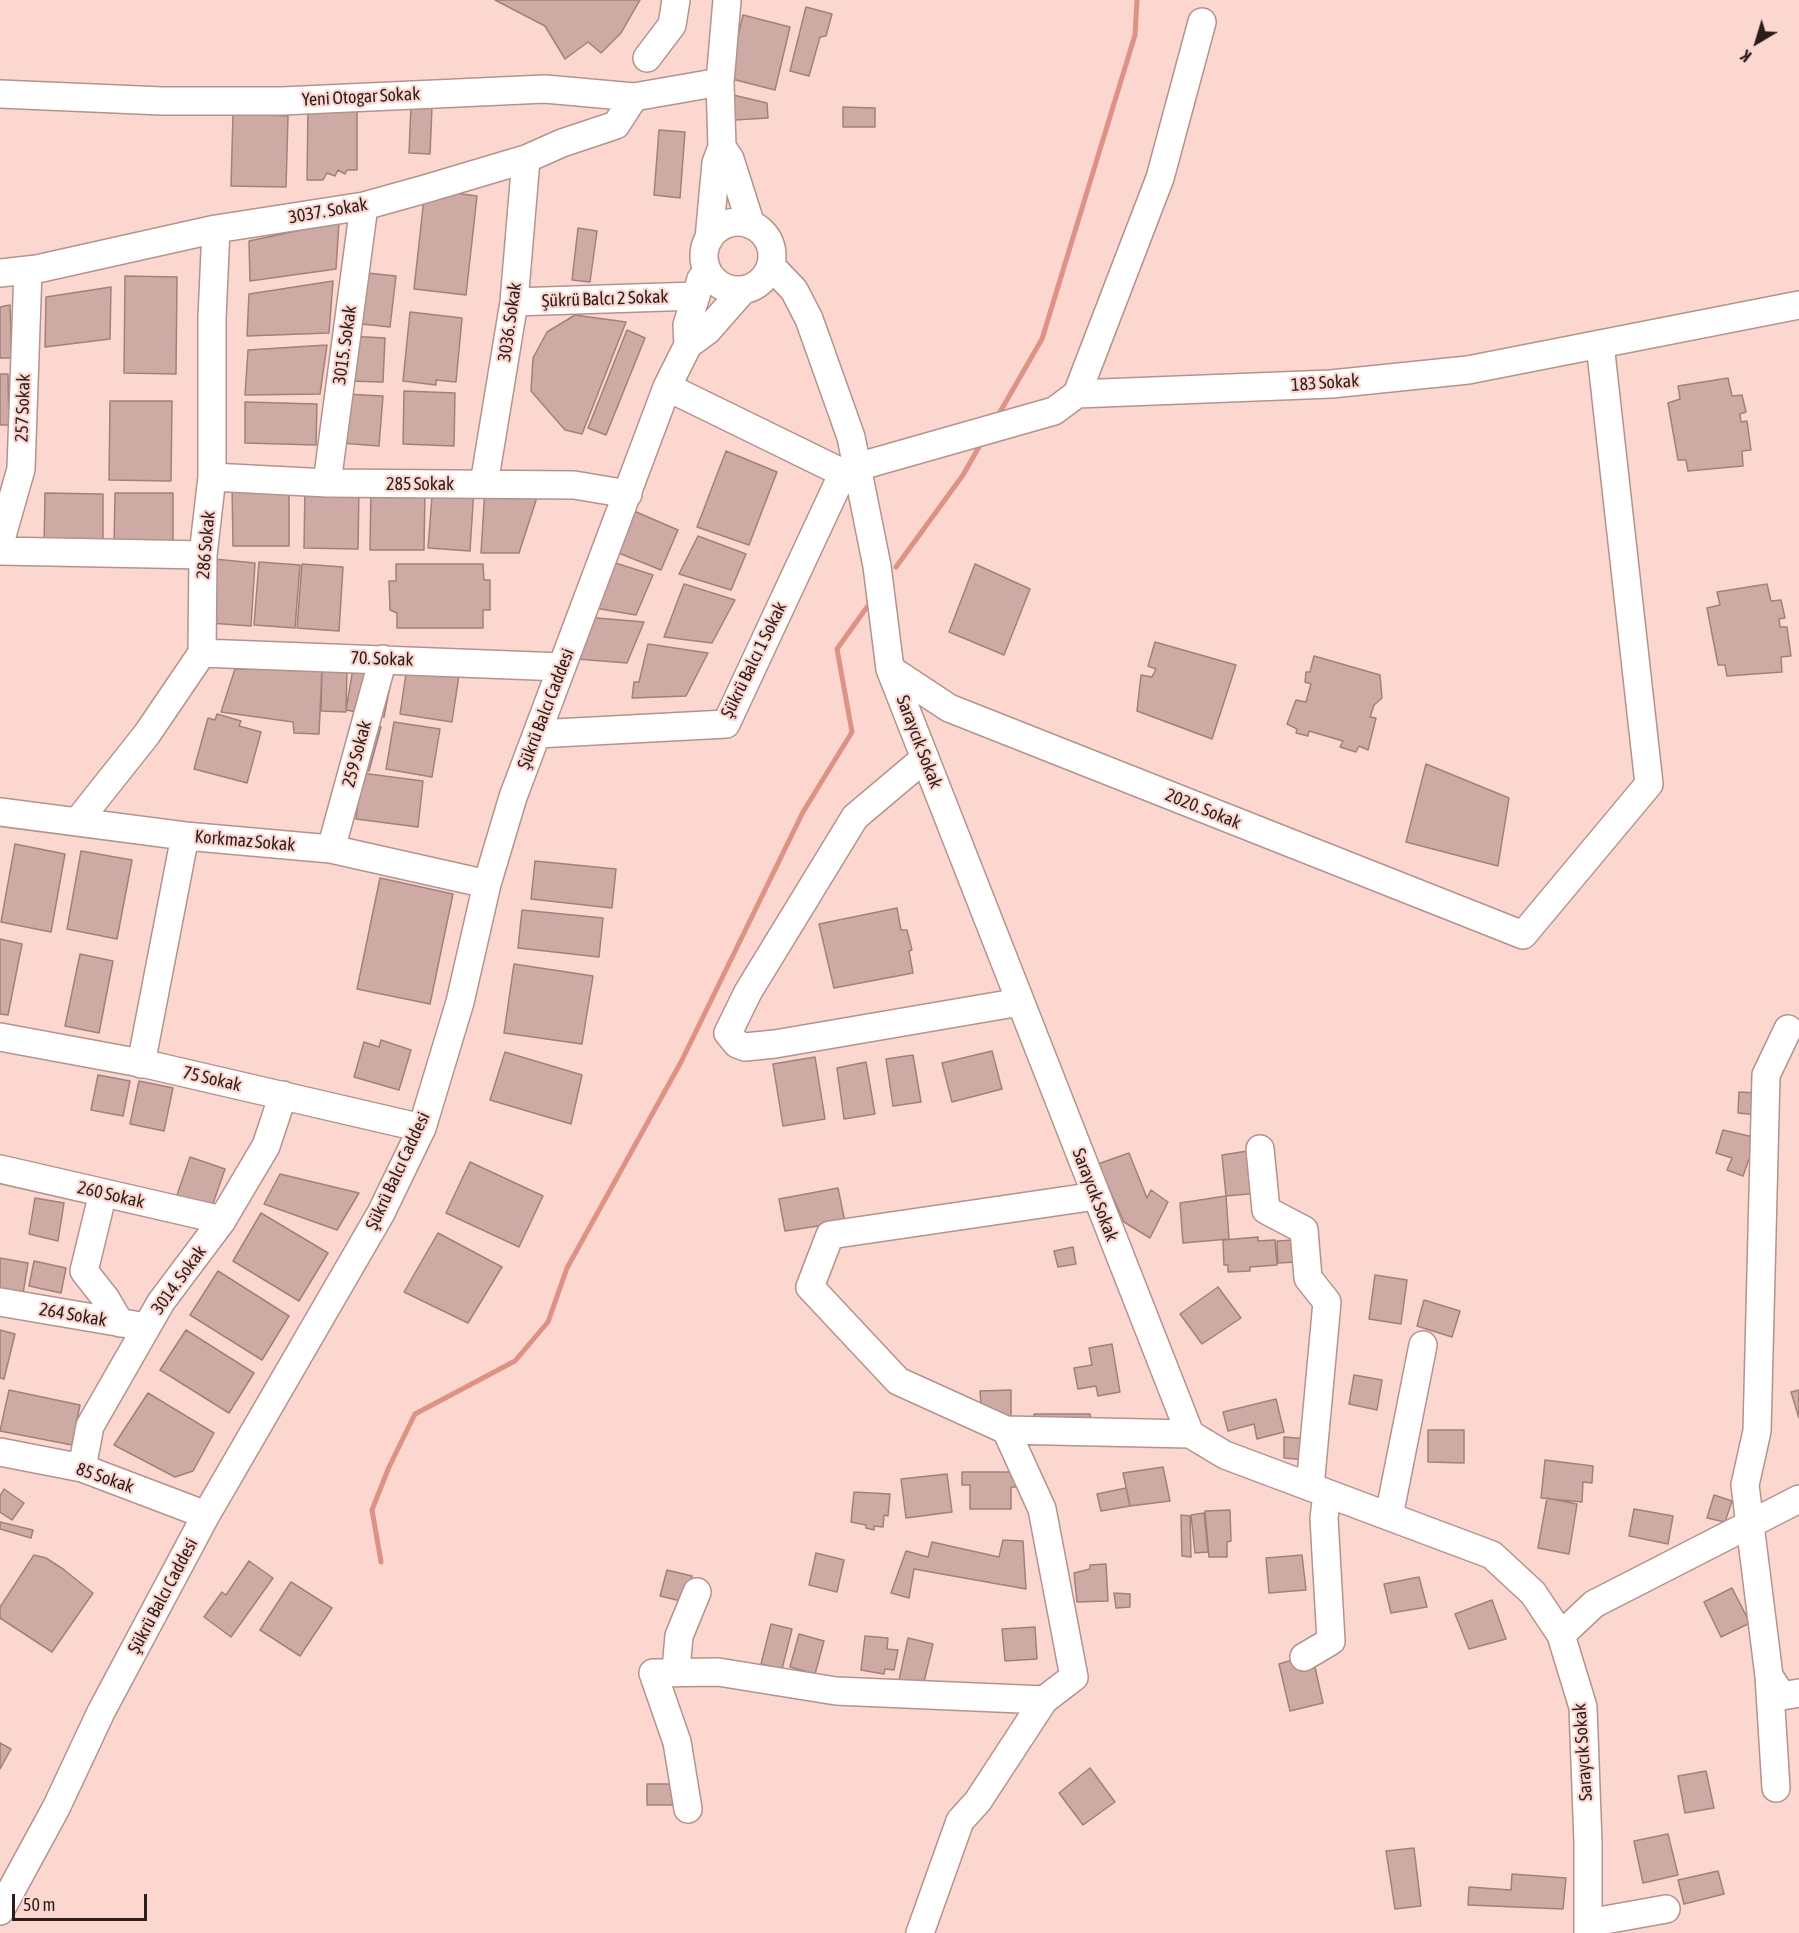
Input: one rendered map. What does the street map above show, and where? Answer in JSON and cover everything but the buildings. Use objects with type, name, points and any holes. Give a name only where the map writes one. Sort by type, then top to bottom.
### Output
[{"type":"street","points":[[647,58],[672,25],[676,0]]},
{"type":"street","points":[[709,238],[723,225],[742,222],[760,230],[771,246],[771,266],[761,282],[743,290],[724,288],[709,276],[705,267],[704,257],[709,238],[716,163],[722,147],[720,82],[727,0]]},
{"type":"street","points":[[667,387],[850,470],[1054,411],[1077,394],[1160,178],[1202,22]]},
{"type":"street","name":"Yeni Otogar Sokak","points":[[0,94],[162,101],[282,101],[545,89],[634,97],[720,82]]},
{"type":"street","name":"3037. Sokak","points":[[0,273],[28,270],[216,229],[364,206],[526,159],[562,142],[616,125],[634,97]]},
{"type":"street","points":[[722,147],[730,159],[751,225]]},
{"type":"street","name":"3036. Sokak","points":[[484,484],[514,302],[526,159]]},
{"type":"street","name":"3015. Sokak","points":[[327,483],[364,206]]},
{"type":"street","name":"286 Sokak","points":[[202,653],[202,555],[212,477],[212,318],[216,229]]},
{"type":"street","name":"Saraycık Sokak","points":[[771,266],[794,290],[809,319],[851,437],[850,470],[877,566],[890,669],[1190,1434],[1226,1455],[1492,1555],[1533,1593],[1561,1635],[1582,1707],[1588,1928]]},
{"type":"street","name":"Şükrü Balcı Caddesi","points":[[688,345],[687,325],[705,267]]},
{"type":"street","name":"257 Sokak","points":[[0,543],[21,469],[28,270]]},
{"type":"street","name":"Şükrü Balcı Caddesi","points":[[0,1911],[56,1808],[101,1712],[206,1515],[381,1213],[422,1128],[460,1002],[487,884],[513,797],[667,387],[688,345],[707,331],[743,290]]},
{"type":"street","name":"Şükrü Balcı 2 Sokak","points":[[514,302],[696,296]]},
{"type":"street","name":"183 Sokak","points":[[1077,394],[1342,383],[1468,370],[1799,305]]},
{"type":"street","name":"2020. Sokak","points":[[890,669],[949,708],[1523,935],[1649,784],[1600,344]]},
{"type":"street","name":"Şükrü Balcı 1 Sokak","points":[[537,734],[726,724],[850,470]]},
{"type":"street","name":"285 Sokak","points":[[212,477],[327,483],[574,484],[628,494]]},
{"type":"street","points":[[0,551],[202,555]]},
{"type":"street","points":[[78,821],[147,734],[202,653]]},
{"type":"street","name":"70. Sokak","points":[[202,653],[562,667]]},
{"type":"street","name":"259 Sokak","points":[[331,849],[383,659]]},
{"type":"street","points":[[925,758],[855,817],[788,925],[728,1033],[731,1040],[745,1047],[775,1044],[1020,1002]]},
{"type":"street","name":"Korkmaz Sokak","points":[[0,812],[185,836],[331,849],[487,884]]},
{"type":"street","points":[[141,1064],[185,836]]},
{"type":"street","points":[[1776,1788],[1769,1676],[1745,1485],[1757,1431],[1766,1075],[1788,1029]]},
{"type":"street","name":"75 Sokak","points":[[0,1038],[141,1064],[422,1128]]},
{"type":"street","name":"3014. Sokak","points":[[82,1468],[90,1426],[133,1325],[161,1302],[222,1220],[266,1146],[283,1095]]},
{"type":"street","points":[[1260,1149],[1266,1210],[1304,1230],[1308,1278],[1328,1302],[1319,1490],[1324,1518],[1331,1641],[1304,1657]]},
{"type":"street","name":"260 Sokak","points":[[0,1169],[222,1220]]},
{"type":"street","points":[[103,1193],[84,1271],[106,1299],[133,1325]]},
{"type":"street","points":[[1096,1196],[830,1235],[810,1287],[898,1381],[1006,1430],[1190,1434]]},
{"type":"street","name":"264 Sokak","points":[[0,1302],[133,1325]]},
{"type":"street","points":[[1389,1516],[1423,1345]]},
{"type":"street","points":[[920,1933],[960,1821],[978,1801],[1044,1700],[1074,1677],[1042,1509],[1006,1430]]},
{"type":"street","name":"85 Sokak","points":[[0,1452],[82,1468],[206,1515]]},
{"type":"street","points":[[1561,1635],[1594,1604],[1799,1499]]},
{"type":"street","points":[[676,1670],[679,1636],[697,1592]]},
{"type":"street","points":[[688,1809],[677,1742],[653,1673],[676,1670],[718,1672],[836,1691],[1044,1700]]},
{"type":"street","points":[[1769,1676],[1782,1695],[1799,1693]]},
{"type":"street","points":[[1588,1928],[1666,1909]]},
{"type":"waterway","points":[[996,419],[1042,339],[1135,35],[1137,0]]},
{"type":"waterway","points":[[896,567],[963,475],[983,440]]},
{"type":"waterway","points":[[381,1562],[372,1510],[389,1467],[415,1414],[515,1361],[548,1322],[567,1268],[681,1062],[803,812],[852,732],[837,649],[867,607]]}]
